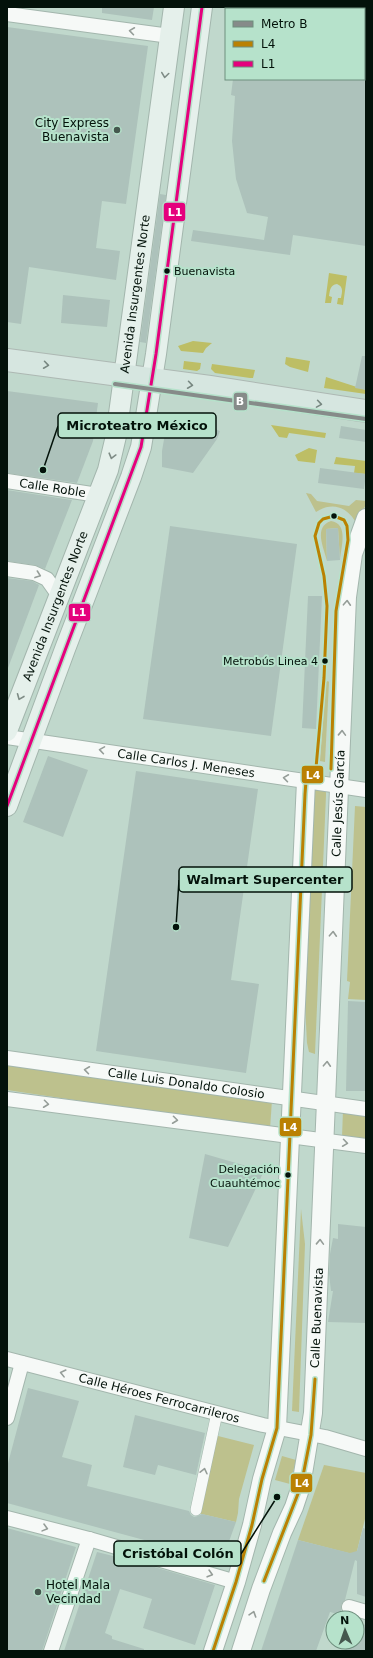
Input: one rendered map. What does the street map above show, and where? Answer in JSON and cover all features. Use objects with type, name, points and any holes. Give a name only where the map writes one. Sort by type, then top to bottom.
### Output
[{"type":"main road","name":"Avenida Insurgentes Norte","points":[[7,731],[108,470],[114,448],[174,7]]},
{"type":"main road","name":"Avenida Insurgentes Norte","points":[[7,806],[65,649],[132,477],[141,447],[152,379],[202,7]]},
{"type":"main road","points":[[7,360],[152,379],[366,411]]},
{"type":"street","points":[[7,14],[170,36]]},
{"type":"street","name":"Calle Roble","points":[[7,481],[98,495]]},
{"type":"street","name":"Calle Jesús García","points":[[324,1140],[349,575],[353,554],[366,518]]},
{"type":"street","points":[[7,569],[34,573],[47,579],[59,596]]},
{"type":"street","name":"Calle Carlos J. Meneses","points":[[7,737],[366,790]]},
{"type":"street","points":[[212,1651],[236,1582],[252,1525],[262,1479],[277,1428],[306,781]]},
{"type":"street","name":"Calle Luis Donaldo Colosio","points":[[7,1058],[366,1109]]},
{"type":"street","points":[[7,1098],[366,1146]]},
{"type":"street","name":"Calle Buenavista","points":[[241,1651],[282,1532],[294,1507],[301,1486],[311,1434],[324,1140]]},
{"type":"street","name":"Calle Héroes Ferrocarrileros","points":[[7,1359],[277,1428],[325,1437],[366,1449]]},
{"type":"street","points":[[7,1418],[22,1363]]},
{"type":"street","points":[[196,1510],[218,1413]]},
{"type":"street","points":[[7,1518],[89,1539],[236,1582]]},
{"type":"street","points":[[51,1651],[89,1539]]},
{"type":"street","points":[[349,1607],[366,1612]]},
{"type":"green space","points":[[306,493],[311,494],[317,501],[349,506],[356,500],[366,501],[366,505],[355,521],[347,512],[338,507],[327,507],[316,512]]},
{"type":"green space","points":[[331,521],[337,523],[340,527],[343,537],[340,560],[338,528],[326,529],[327,561],[322,544],[321,533],[322,528]]},
{"type":"green space","points":[[328,681],[325,762],[320,761],[326,682]]},
{"type":"green space","points":[[313,789],[323,789],[326,791],[315,1054],[309,1052],[307,1043],[304,986]]},
{"type":"green space","points":[[355,806],[366,807],[366,1000],[348,999],[350,982],[347,981]]},
{"type":"green space","points":[[7,1063],[272,1100],[270,1129],[7,1090]]},
{"type":"green space","points":[[343,1110],[366,1114],[366,1140],[342,1137]]},
{"type":"green space","points":[[301,1209],[305,1244],[299,1412],[292,1411]]},
{"type":"green space","points":[[214,1435],[254,1445],[239,1499],[236,1522],[193,1512]]},
{"type":"green space","points":[[282,1456],[296,1460],[290,1484],[275,1480]]},
{"type":"green space","points":[[324,1465],[366,1473],[366,1515],[356,1555],[298,1540]]},
{"type":"shaded area","points":[[329,273],[347,276],[343,305],[337,304],[338,298],[341,298],[342,288],[337,284],[333,285],[330,290],[329,296],[332,297],[331,303],[325,303]]},
{"type":"shaded area","points":[[193,341],[212,343],[203,353],[181,351],[178,346]]},
{"type":"shaded area","points":[[286,357],[310,361],[308,372],[285,364]]},
{"type":"shaded area","points":[[184,361],[201,363],[200,369],[197,371],[183,369]]},
{"type":"shaded area","points":[[212,364],[255,370],[253,378],[250,378],[215,373],[211,369]]},
{"type":"shaded area","points":[[326,377],[366,390],[366,394],[324,388]]},
{"type":"shaded area","points":[[271,425],[326,433],[325,438],[289,433],[287,438],[279,437]]},
{"type":"shaded area","points":[[309,448],[317,450],[315,463],[298,461],[295,455]]},
{"type":"shaded area","points":[[336,457],[366,461],[366,474],[354,473],[355,466],[334,464]]},
{"type":"building","points":[[102,7],[154,7],[152,20],[102,13]]},
{"type":"building","points":[[7,27],[148,46],[126,204],[102,201],[96,248],[120,251],[116,280],[29,267],[21,324],[7,322]]},
{"type":"building","points":[[366,79],[366,246],[293,235],[290,255],[191,241],[193,230],[264,240],[268,217],[247,213],[236,179],[232,141],[235,96],[231,95],[233,80]]},
{"type":"building","points":[[160,194],[166,195],[146,343],[140,342]]},
{"type":"building","points":[[63,295],[110,300],[107,327],[61,323]]},
{"type":"building","points":[[362,356],[366,356],[366,390],[355,388]]},
{"type":"building","points":[[7,391],[98,403],[93,441],[77,483],[7,473]]},
{"type":"building","points":[[178,417],[202,422],[203,424],[220,431],[217,439],[193,473],[162,467],[162,451],[168,421]]},
{"type":"building","points":[[341,426],[366,430],[366,442],[339,438]]},
{"type":"building","points":[[320,468],[366,474],[364,489],[318,483]]},
{"type":"building","points":[[7,490],[72,500],[45,569],[35,565],[7,561]]},
{"type":"building","points":[[170,526],[297,544],[271,736],[143,719]]},
{"type":"building","points":[[338,528],[340,560],[327,561],[326,529]]},
{"type":"building","points":[[7,578],[32,581],[39,585],[8,668]]},
{"type":"building","points":[[308,596],[322,596],[316,729],[302,728]]},
{"type":"building","points":[[48,756],[88,770],[63,837],[23,822]]},
{"type":"building","points":[[136,771],[258,789],[231,980],[259,984],[246,1073],[96,1051]]},
{"type":"building","points":[[348,1001],[366,1002],[366,1091],[346,1091]]},
{"type":"building","points":[[205,1154],[264,1171],[228,1247],[189,1238]]},
{"type":"building","points":[[338,1224],[366,1227],[366,1323],[328,1322],[333,1291],[331,1291],[329,1274],[330,1254],[333,1238],[338,1239]]},
{"type":"building","points":[[28,1388],[79,1401],[62,1457],[92,1465],[87,1486],[189,1511],[194,1517],[202,1514],[236,1522],[222,1561],[7,1503],[7,1467]]},
{"type":"building","points":[[135,1415],[205,1433],[196,1475],[158,1465],[155,1475],[123,1467]]},
{"type":"building","points":[[7,1528],[76,1547],[42,1651],[7,1651]]},
{"type":"building","points":[[363,1528],[366,1529],[366,1597],[357,1594],[357,1561],[355,1560],[345,1600],[341,1605],[341,1610],[325,1610],[325,1626],[316,1651],[261,1651],[298,1540],[350,1553],[357,1551]]},
{"type":"building","points":[[97,1552],[141,1563],[215,1585],[195,1645],[143,1628],[152,1599],[120,1589],[105,1633],[112,1636],[112,1639],[144,1649],[144,1651],[64,1651]]},
{"type":"building","points":[[366,1625],[366,1651],[345,1651],[365,1650]]},
{"type":"metro line","name":"B","points":[[115,384],[366,419]]},
{"type":"transit line","name":"L1","points":[[7,806],[141,447],[156,354],[202,7]]},
{"type":"transit line","name":"L4","points":[[213,1651],[236,1582],[252,1525],[262,1479],[277,1428],[305,794],[306,781],[312,776],[316,768],[324,678],[327,606],[324,576],[315,536],[319,523],[323,519],[334,516],[344,520],[347,526],[348,540],[336,611],[331,769]]},
{"type":"transit line","name":"L4","points":[[264,1581],[301,1486],[311,1435],[315,1379]]},
{"type":"place","name":"City Express Buenavista","points":[[117,130]]},
{"type":"place","name":"Buenavista","points":[[167,271]]},
{"type":"place","name":"Microteatro México","points":[[43,470]]},
{"type":"place","name":"Metrobús Linea 4","points":[[325,661]]},
{"type":"place","name":"Walmart Supercenter","points":[[176,927]]},
{"type":"place","name":"Delegación Cuauhtémoc","points":[[288,1175]]},
{"type":"place","name":"Cristóbal Colón","points":[[277,1497]]},
{"type":"place","name":"Hotel Mala Vecindad","points":[[38,1592]]}]
